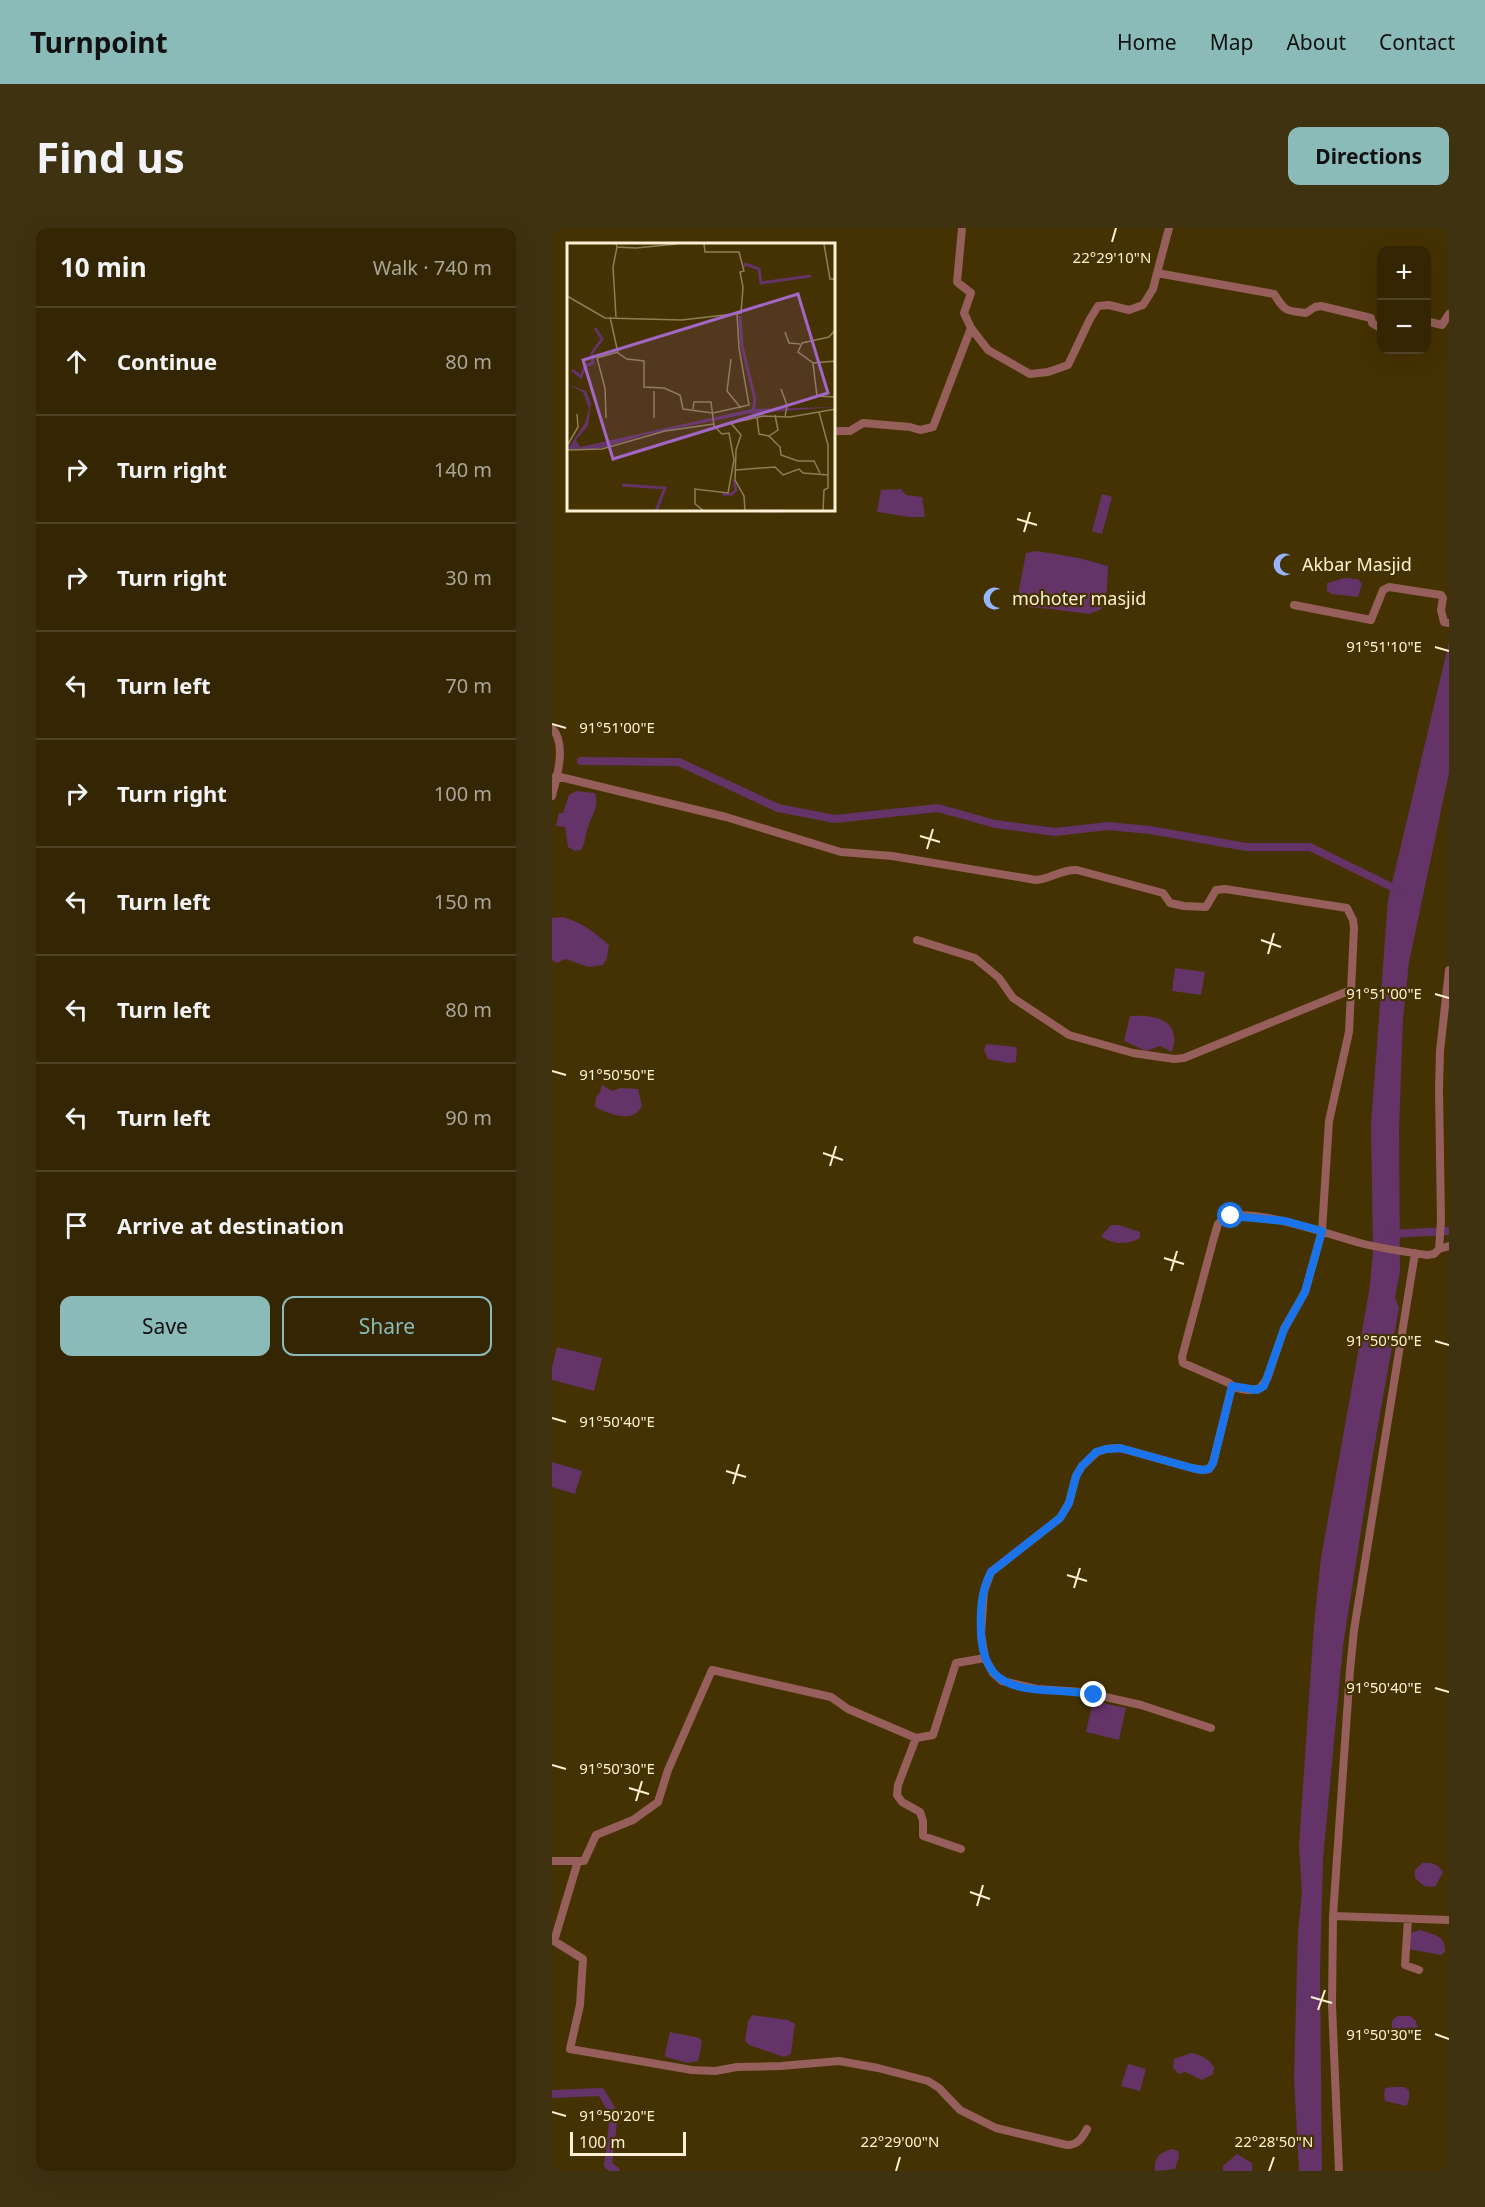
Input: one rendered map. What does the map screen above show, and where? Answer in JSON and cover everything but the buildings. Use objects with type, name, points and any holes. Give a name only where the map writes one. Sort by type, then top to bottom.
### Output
[{"type":"street","points":[[962,228],[957,282],[971,293],[964,313],[971,328],[988,350],[1030,374],[1048,372],[1068,365],[1098,306],[1109,305],[1129,310],[1143,305],[1153,289],[1169,228]]},
{"type":"street","points":[[1156,273],[1274,294],[1280,306],[1292,312],[1306,314],[1315,307],[1321,306],[1359,314],[1371,318],[1372,323],[1377,326]]},
{"type":"street","points":[[1431,322],[1442,325],[1449,314]]},
{"type":"street","points":[[836,430],[850,431],[863,423],[920,430],[933,427],[971,328]]},
{"type":"street","points":[[1294,605],[1371,620],[1383,590],[1389,587],[1441,595],[1443,597],[1441,617],[1447,622]]},
{"type":"street","points":[[552,728],[560,744],[552,796]]},
{"type":"street","points":[[556,776],[726,817],[849,853],[892,856],[1035,880],[1050,878],[1064,870],[1077,870],[1162,892],[1170,903],[1194,908],[1208,906],[1218,889],[1347,908],[1353,920],[1349,1032],[1329,1121],[1322,1231],[1305,1292],[1284,1329],[1264,1386],[1257,1390],[1232,1386],[1221,1379],[1186,1366],[1182,1360],[1218,1224],[1224,1217],[1239,1216],[1285,1221],[1322,1231],[1364,1244],[1404,1252],[1431,1255],[1439,1245],[1444,1115],[1440,1052],[1449,970]]},
{"type":"street","points":[[917,940],[975,958],[999,978],[1013,998],[1069,1035],[1133,1053],[1173,1059],[1184,1058],[1351,990]]},
{"type":"street","points":[[1439,1245],[1449,1246]]},
{"type":"street","points":[[1339,2171],[1332,2005],[1333,1916],[1354,1630],[1415,1253]]},
{"type":"street","points":[[1211,1728],[1141,1705],[1083,1692],[1016,1686],[1002,1681],[993,1673],[985,1658],[982,1646],[981,1617],[987,1581],[991,1572],[1060,1518],[1069,1503],[1076,1476],[1096,1452],[1120,1448],[1192,1468],[1209,1469],[1213,1463],[1232,1386]]},
{"type":"street","points":[[552,1861],[584,1861],[596,1835],[633,1820],[658,1802],[668,1770],[712,1670],[831,1697],[848,1709],[916,1738],[933,1735],[956,1663],[985,1658]]},
{"type":"street","points":[[916,1738],[898,1785],[897,1796],[902,1802],[920,1812],[923,1821],[923,1836],[961,1849]]},
{"type":"street","points":[[578,1861],[554,1941],[583,1959],[580,2005],[570,2049],[692,2070],[715,2071],[737,2067],[772,2067],[839,2061],[928,2081],[939,2088],[960,2110],[996,2128],[1067,2145],[1073,2145],[1080,2140],[1088,2129]]},
{"type":"street","points":[[1333,1916],[1449,1920]]},
{"type":"street","points":[[1408,1918],[1405,1965],[1419,1970]]},
{"type":"shaded area","points":[[901,489],[906,495],[922,497],[925,517],[877,512],[881,490]]},
{"type":"shaded area","points":[[1102,494],[1112,497],[1102,534],[1092,531]]},
{"type":"shaded area","points":[[1037,551],[1079,558],[1108,566],[1107,590],[1102,609],[1089,614],[1016,606],[1026,553]]},
{"type":"shaded area","points":[[1345,578],[1358,579],[1362,584],[1358,597],[1332,594],[1327,591],[1327,583]]},
{"type":"shaded area","points":[[1449,642],[1449,773],[1409,962],[1403,1019],[1399,1131],[1400,1272],[1395,1297],[1399,1308],[1343,1646],[1323,1859],[1320,1971],[1322,2171],[1299,2171],[1294,2078],[1298,1931],[1302,1893],[1299,1845],[1314,1624],[1321,1558],[1369,1292],[1373,1254],[1371,1123],[1388,900]]},
{"type":"shaded area","points":[[576,791],[595,793],[596,803],[583,847],[575,851],[568,847],[565,827],[556,826],[559,813],[563,813],[569,795]]},
{"type":"shaded area","points":[[563,917],[588,928],[609,945],[607,958],[603,965],[589,967],[565,959],[557,963],[552,960],[552,918]]},
{"type":"shaded area","points":[[1175,968],[1205,972],[1201,995],[1172,991]]},
{"type":"shaded area","points":[[1130,1016],[1157,1018],[1170,1026],[1174,1041],[1172,1052],[1160,1046],[1146,1051],[1124,1041]]},
{"type":"shaded area","points":[[986,1044],[1017,1047],[1016,1062],[988,1059],[984,1050]]},
{"type":"shaded area","points":[[602,1085],[612,1091],[620,1088],[638,1089],[642,1106],[630,1116],[614,1115],[595,1107],[596,1097]]},
{"type":"shaded area","points":[[1111,1225],[1119,1225],[1140,1232],[1140,1238],[1125,1243],[1110,1241],[1101,1236]]},
{"type":"shaded area","points":[[557,1347],[602,1358],[594,1391],[552,1380],[552,1367]]},
{"type":"shaded area","points":[[552,1462],[582,1471],[575,1494],[552,1487]]},
{"type":"shaded area","points":[[1093,1701],[1126,1708],[1119,1740],[1086,1732]]},
{"type":"shaded area","points":[[1422,1863],[1434,1864],[1443,1872],[1435,1887],[1424,1886],[1415,1878],[1415,1870]]},
{"type":"shaded area","points":[[1420,1930],[1441,1939],[1445,1952],[1441,1955],[1409,1949],[1410,1933]]},
{"type":"shaded area","points":[[752,2015],[788,2020],[795,2024],[791,2054],[784,2057],[749,2045],[745,2041],[748,2021]]},
{"type":"shaded area","points":[[1397,2016],[1410,2016],[1416,2021],[1418,2031],[1415,2034],[1396,2034],[1392,2031],[1392,2021]]},
{"type":"shaded area","points":[[670,2032],[700,2038],[702,2042],[698,2061],[688,2063],[666,2057]]},
{"type":"shaded area","points":[[1191,2053],[1209,2061],[1214,2067],[1213,2074],[1202,2080],[1185,2072],[1179,2074],[1173,2068],[1174,2059]]},
{"type":"shaded area","points":[[1128,2064],[1146,2069],[1140,2091],[1121,2086]]},
{"type":"shaded area","points":[[1404,2087],[1409,2090],[1409,2100],[1406,2106],[1385,2101],[1385,2088]]},
{"type":"shaded area","points":[[1172,2149],[1178,2151],[1179,2157],[1175,2169],[1155,2171],[1158,2156]]},
{"type":"shaded area","points":[[1237,2154],[1252,2163],[1252,2171],[1223,2171],[1223,2166]]},
{"type":"waterway","points":[[581,761],[679,762],[778,808],[835,819],[938,808],[995,824],[1055,832],[1108,826],[1150,830],[1246,847],[1310,847],[1400,891]]},
{"type":"waterway","points":[[1388,1234],[1449,1231]]},
{"type":"waterway","points":[[552,2094],[601,2092],[614,2114],[608,2165],[616,2171]]},
{"type":"place","name":"Akbar Masjid","points":[[1284,564]]},
{"type":"place","name":"mohoter masjid","points":[[994,598]]},
{"type":"route","points":[[1094,1695],[1016,1686],[1002,1681],[993,1673],[982,1646],[981,1606],[984,1591],[991,1572],[1065,1512],[1076,1476],[1096,1452],[1120,1448],[1192,1468],[1209,1469],[1213,1463],[1232,1386],[1257,1390],[1264,1386],[1287,1322],[1305,1292],[1322,1231],[1285,1221],[1231,1216]]}]
